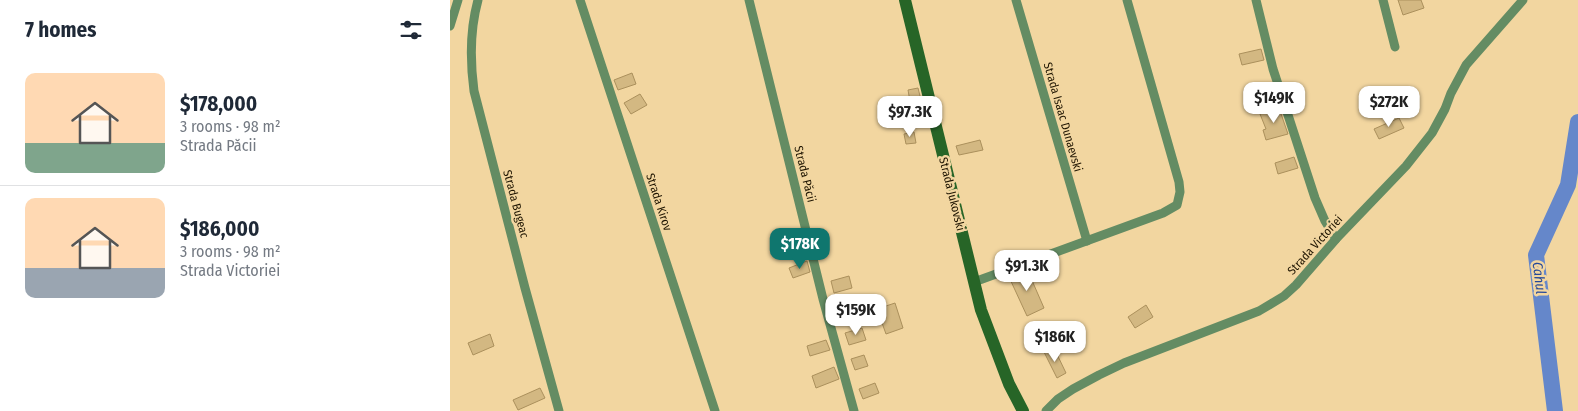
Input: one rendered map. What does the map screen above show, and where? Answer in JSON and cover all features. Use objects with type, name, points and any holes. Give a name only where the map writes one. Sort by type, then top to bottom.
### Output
[{"type":"main road","name":"Strada Jukovski","points":[[905,0],[981,310],[1009,384],[1023,411]]},
{"type":"street","points":[[450,26],[458,0]]},
{"type":"street","name":"Strada Bugeac","points":[[478,0],[474,15],[471,66],[474,91],[559,411]]},
{"type":"street","name":"Strada Kirov","points":[[580,0],[715,411]]},
{"type":"street","name":"Strada Păcii","points":[[750,0],[823,299],[854,411]]},
{"type":"street","name":"Strada Isaac Dunaevski","points":[[1016,0],[1087,242]]},
{"type":"street","points":[[974,282],[1087,242],[1163,213],[1177,205],[1179,198],[1178,182],[1127,0]]},
{"type":"street","points":[[1256,0],[1273,69],[1315,198],[1336,238]]},
{"type":"street","points":[[1383,0],[1395,47]]},
{"type":"street","name":"Strada Victoriei","points":[[1046,411],[1058,399],[1073,389],[1124,363],[1226,324],[1272,304],[1296,285],[1336,238],[1406,166],[1432,133],[1466,65],[1523,0]]},
{"type":"building","points":[[1398,0],[1421,0],[1424,8],[1403,15]]},
{"type":"building","points":[[1261,49],[1264,60],[1242,65],[1239,54]]},
{"type":"building","points":[[632,73],[636,84],[618,90],[614,80]]},
{"type":"building","points":[[918,88],[922,104],[911,107],[908,90]]},
{"type":"building","points":[[640,94],[647,105],[631,114],[624,103]]},
{"type":"building","points":[[1279,108],[1288,134],[1266,140],[1263,130],[1266,129],[1260,114]]},
{"type":"building","points":[[1399,118],[1404,128],[1379,139],[1374,129]]},
{"type":"building","points":[[914,132],[916,143],[906,144],[904,134]]},
{"type":"building","points":[[980,140],[983,150],[959,155],[956,146]]},
{"type":"building","points":[[1294,157],[1298,168],[1278,174],[1275,163]]},
{"type":"building","points":[[801,234],[804,247],[778,254],[775,242]]},
{"type":"building","points":[[807,261],[810,272],[793,278],[789,268]]},
{"type":"building","points":[[1027,269],[1044,308],[1027,316],[1009,277]]},
{"type":"building","points":[[849,276],[852,288],[834,293],[831,281]]},
{"type":"building","points":[[862,301],[865,313],[842,319],[838,307]]},
{"type":"building","points":[[895,303],[903,328],[886,334],[877,309]]},
{"type":"building","points":[[1146,305],[1153,317],[1135,328],[1128,317]]},
{"type":"building","points":[[862,328],[866,340],[849,345],[845,333]]},
{"type":"building","points":[[490,334],[494,346],[473,355],[468,343]]},
{"type":"building","points":[[826,340],[830,350],[810,356],[807,346]]},
{"type":"building","points":[[1054,348],[1066,373],[1057,378],[1044,352]]},
{"type":"building","points":[[864,355],[868,366],[855,370],[851,359]]},
{"type":"building","points":[[834,367],[839,379],[816,388],[812,376]]},
{"type":"building","points":[[875,383],[879,393],[863,399],[859,389]]},
{"type":"building","points":[[540,388],[545,398],[518,410],[513,400]]},
{"type":"waterway","name":"Cahul","points":[[1555,411],[1536,255],[1568,185],[1578,122]]}]
